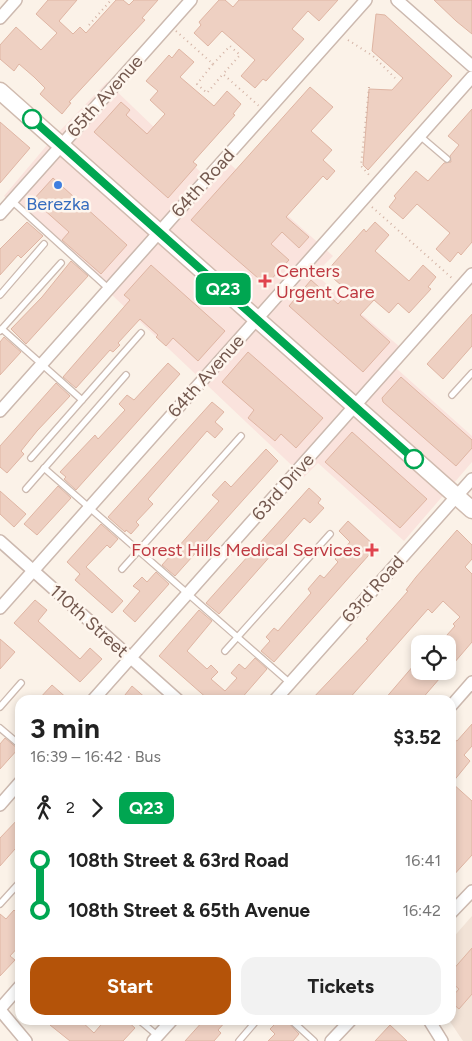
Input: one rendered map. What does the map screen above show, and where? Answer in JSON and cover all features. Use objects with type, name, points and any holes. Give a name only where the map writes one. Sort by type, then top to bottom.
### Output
[{"type":"main road","points":[[0,91],[472,510]]},
{"type":"street","points":[[0,18],[16,0]]},
{"type":"street","name":"65th Avenue","points":[[0,214],[191,0]]},
{"type":"street","name":"64th Road","points":[[0,411],[366,0]]},
{"type":"street","points":[[397,0],[472,66]]},
{"type":"street","name":"64th Avenue","points":[[0,608],[472,77]]},
{"type":"street","name":"63rd Drive","points":[[98,695],[472,274]]},
{"type":"street","name":"63rd Road","points":[[279,695],[472,479]]},
{"type":"street","name":"110th Street","points":[[0,541],[172,695]]},
{"type":"street","points":[[456,700],[472,682]]},
{"type":"street","points":[[0,805],[15,788]]},
{"type":"street","points":[[456,908],[472,891]]},
{"type":"street","points":[[15,992],[0,1009],[26,1041]]},
{"type":"street","points":[[156,1039],[168,1025]]},
{"type":"street","points":[[331,1041],[345,1025]]},
{"type":"street","points":[[432,1025],[442,1041]]},
{"type":"lane","points":[[420,136],[447,159]]},
{"type":"lane","points":[[12,201],[109,289]]},
{"type":"lane","points":[[0,295],[44,244]]},
{"type":"lane","points":[[61,263],[1,330],[82,400]]},
{"type":"lane","points":[[31,458],[141,332]]},
{"type":"lane","points":[[452,395],[472,373]]},
{"type":"lane","points":[[26,489],[126,375]]},
{"type":"lane","points":[[122,569],[241,436]]},
{"type":"lane","points":[[44,468],[290,683]]},
{"type":"lane","points":[[225,652],[330,534]]},
{"type":"lane","points":[[0,707],[21,683]]},
{"type":"lane","points":[[0,728],[15,741]]},
{"type":"lane","points":[[0,904],[15,888]]},
{"type":"lane","points":[[143,1025],[156,1039]]},
{"type":"lane","points":[[239,1041],[253,1025]]},
{"type":"lane","points":[[296,1025],[314,1041]]},
{"type":"path","points":[[89,25],[111,0]]},
{"type":"path","points":[[169,25],[212,64]]},
{"type":"path","points":[[348,40],[373,56],[395,78]]},
{"type":"path","points":[[230,46],[240,55],[223,74],[207,92],[197,84],[212,64],[230,46]]},
{"type":"path","points":[[223,74],[266,112]]},
{"type":"path","points":[[369,87],[361,166],[370,176]]},
{"type":"path","points":[[372,207],[455,280]]},
{"type":"shaded area","points":[[107,82],[211,182],[230,164],[333,256],[315,274],[400,347],[387,360],[472,436],[472,462],[404,541],[318,463],[304,477],[111,294],[4,196],[53,138]]},
{"type":"shaded area","points":[[472,916],[472,1041],[463,1041],[452,1025],[456,1025],[456,934]]},
{"type":"building","points":[[48,0],[77,0],[59,21],[73,34],[80,27],[86,33],[116,0],[123,0],[129,5],[134,0],[158,0],[142,18],[145,20],[69,102],[71,103],[62,114],[40,94],[45,88],[34,77],[19,64],[14,71],[0,59],[0,45],[16,27],[41,50],[57,33],[36,14]]},
{"type":"building","points":[[219,0],[225,0],[233,7],[239,0],[338,0],[319,21],[308,11],[292,29],[304,39],[266,81],[263,79],[255,88],[241,76],[255,60],[222,31],[208,46],[194,33],[201,25],[199,22]]},
{"type":"building","points":[[434,0],[472,0],[472,34],[456,21]]},
{"type":"building","points":[[376,14],[385,15],[452,76],[368,170],[363,165],[369,89],[392,90],[403,78],[372,51]]},
{"type":"building","points":[[179,49],[194,62],[180,77],[214,106],[227,91],[241,104],[233,114],[235,115],[193,162],[197,165],[168,198],[94,132],[121,102],[130,110],[126,115],[147,134],[165,114],[150,100],[158,91],[146,81],[169,55],[172,58]]},
{"type":"building","points":[[310,87],[333,107],[311,131],[332,150],[323,160],[335,171],[327,180],[323,176],[286,217],[309,237],[299,248],[282,232],[271,244],[289,260],[266,285],[191,220]]},
{"type":"building","points":[[472,109],[472,242],[461,255],[458,252],[450,262],[436,249],[450,233],[417,204],[403,219],[389,207],[396,198],[394,196],[416,171],[428,181],[444,163],[451,162],[450,156],[459,145],[448,136]]},
{"type":"building","points":[[0,122],[30,148],[0,183]]},
{"type":"building","points":[[53,178],[127,245],[101,274],[62,240],[69,232],[33,200]]},
{"type":"building","points":[[27,222],[43,236],[21,258],[18,255],[0,275],[0,249]]},
{"type":"building","points":[[375,222],[389,235],[375,251],[409,281],[423,265],[436,277],[428,287],[431,289],[409,313],[398,303],[389,313],[374,300],[360,315],[390,342],[363,372],[289,306],[311,280],[338,304],[349,292],[326,272],[364,229],[366,232]]},
{"type":"building","points":[[71,261],[88,276],[26,344],[11,329],[42,297]]},
{"type":"building","points":[[151,265],[225,331],[198,361],[173,338],[166,346],[156,337],[158,335],[140,319],[118,343],[120,345],[113,352],[110,350],[76,388],[63,377],[130,300],[124,295]]},
{"type":"building","points":[[472,314],[472,346],[443,379],[427,364]]},
{"type":"building","points":[[4,337],[21,352],[0,375],[0,342]]},
{"type":"building","points":[[248,352],[323,418],[296,448],[281,434],[275,441],[248,418],[254,410],[222,382]]},
{"type":"building","points":[[168,363],[180,374],[76,490],[64,479],[66,477],[60,472],[95,435],[98,439],[125,410],[119,404],[127,395],[134,400]]},
{"type":"building","points":[[401,377],[472,440],[472,448],[456,466],[383,402],[382,398]]},
{"type":"building","points":[[56,383],[70,396],[37,431],[21,451],[24,454],[7,473],[0,467],[0,446]]},
{"type":"building","points":[[212,402],[224,412],[215,422],[223,429],[215,438],[207,431],[148,499],[153,504],[136,522],[139,525],[131,534],[126,530],[125,532],[108,517]]},
{"type":"building","points":[[352,432],[427,499],[400,528],[325,462]]},
{"type":"building","points":[[266,449],[278,461],[175,576],[162,565],[219,501],[212,495],[225,481],[231,487]]},
{"type":"building","points":[[58,486],[71,498],[37,535],[24,524]]},
{"type":"building","points":[[309,488],[321,499],[318,503],[324,508],[310,523],[304,518],[219,614],[206,603]]},
{"type":"building","points":[[0,491],[26,514],[14,527],[0,514]]},
{"type":"building","points":[[348,521],[376,547],[274,662],[261,651],[270,641],[266,637],[274,628],[278,631],[311,593],[308,589],[320,575],[324,578],[338,562],[335,559],[350,542],[339,531]]},
{"type":"building","points":[[101,524],[118,539],[110,548],[107,545],[86,567],[123,601],[112,613],[75,580],[80,574],[67,562]]},
{"type":"building","points":[[457,530],[472,545],[472,559],[465,567],[472,574],[472,642],[456,661],[456,635],[447,635],[455,626],[453,624],[460,617],[443,601],[432,613],[428,609],[352,695],[316,695],[368,640],[366,639],[408,591],[406,590]]},
{"type":"building","points":[[156,572],[169,584],[135,622],[123,611],[140,591],[133,586],[142,577],[147,582]]},
{"type":"building","points":[[35,600],[47,610],[38,621],[80,659],[90,648],[102,659],[80,682],[14,623]]},
{"type":"building","points":[[199,610],[212,621],[187,651],[207,669],[211,665],[218,672],[211,679],[225,691],[237,678],[231,673],[239,664],[245,669],[255,658],[267,669],[244,695],[203,695],[159,656]]},
{"type":"building","points":[[0,639],[15,652],[0,669]]},
{"type":"building","points":[[411,668],[411,680],[438,680],[425,695],[388,695]]},
{"type":"building","points":[[52,685],[63,695],[43,695]]},
{"type":"building","points":[[132,686],[142,695],[125,695]]},
{"type":"building","points":[[472,724],[472,746],[464,755],[470,761],[456,778],[456,740]]},
{"type":"building","points":[[5,738],[15,746],[15,752],[0,769],[0,744]]},
{"type":"building","points":[[456,787],[472,801],[472,855],[456,873]]},
{"type":"building","points":[[15,822],[15,849],[0,866],[0,838]]},
{"type":"building","points":[[15,911],[15,950],[10,956],[15,960],[0,976],[0,914],[6,919]]},
{"type":"building","points":[[472,948],[472,994],[459,1009],[456,1006],[456,992],[459,989],[456,986],[456,966]]},
{"type":"building","points":[[50,1025],[85,1025],[94,1033],[101,1025],[132,1025],[135,1028],[123,1041],[70,1041]]},
{"type":"building","points":[[199,1025],[222,1025],[218,1030],[221,1033],[214,1041],[185,1041]]},
{"type":"building","points":[[274,1025],[291,1025],[299,1034],[293,1041],[268,1041],[275,1034],[270,1029]]},
{"type":"building","points":[[390,1025],[407,1041],[375,1041]]},
{"type":"bus line","name":"Q23","points":[[32,119],[414,459]]},
{"type":"place","name":"Berezka","points":[[58,185]]},
{"type":"place","name":"Centers Urgent Care","points":[[265,281]]},
{"type":"place","name":"Forest Hills Medical Services","points":[[372,550]]}]
